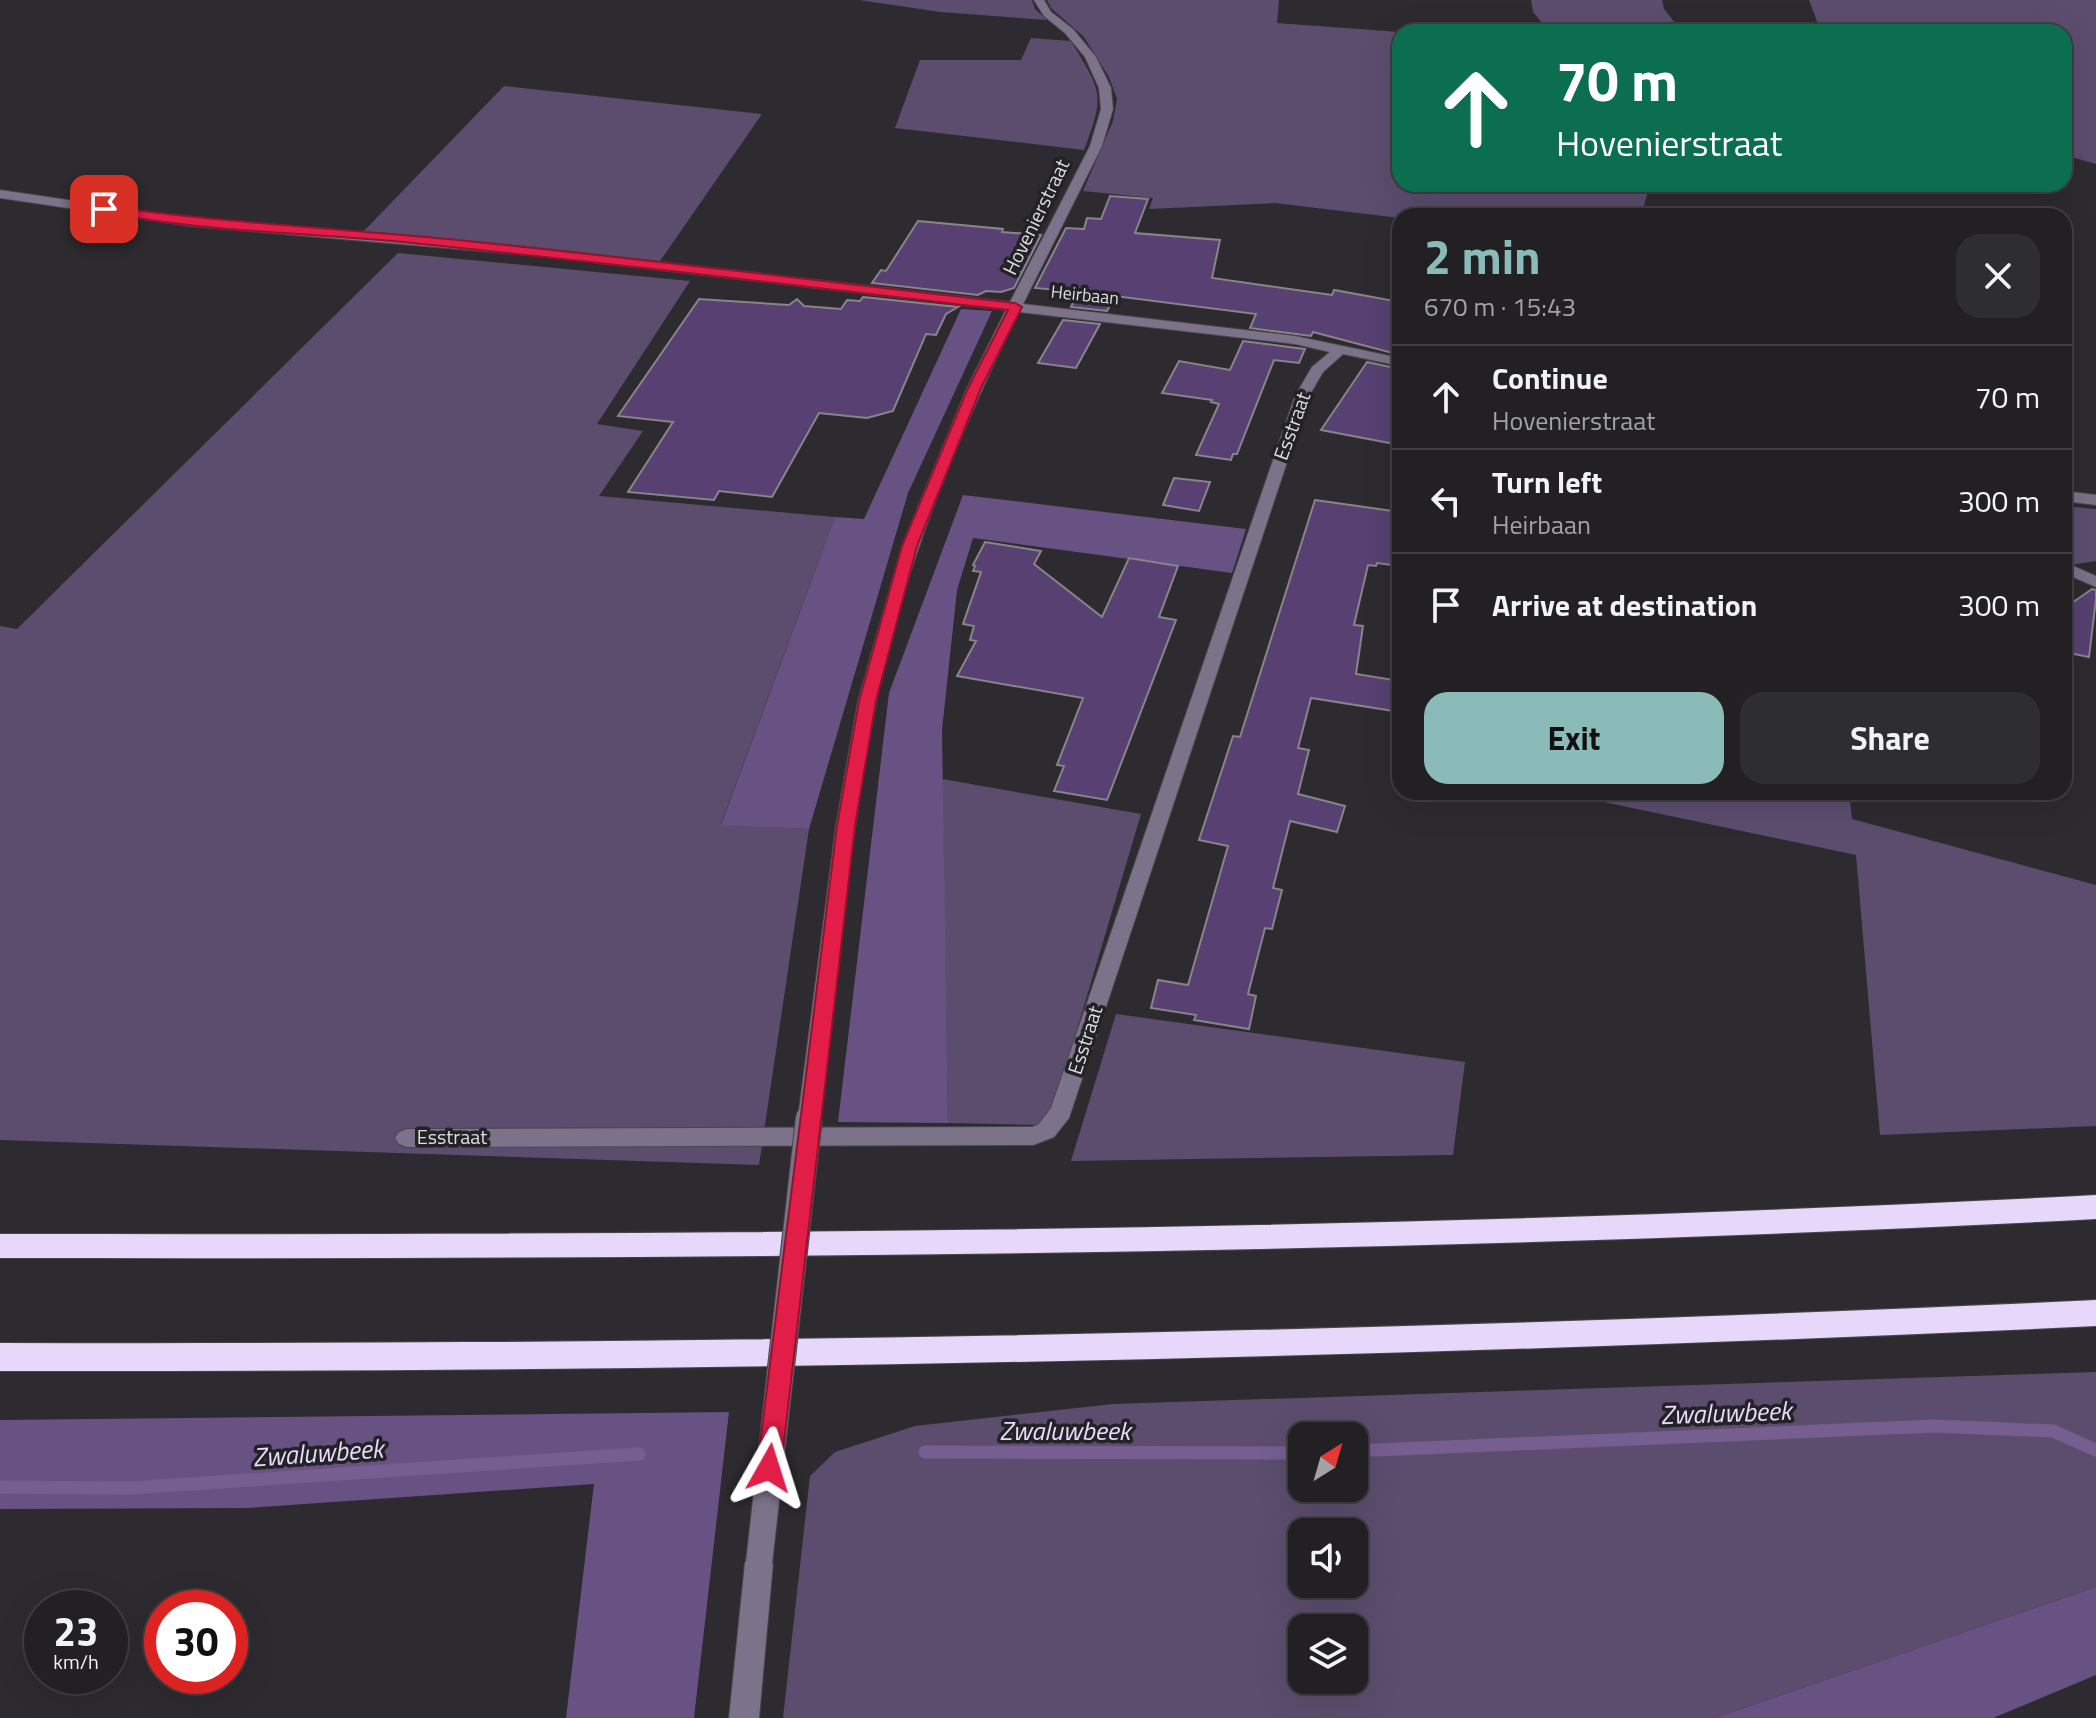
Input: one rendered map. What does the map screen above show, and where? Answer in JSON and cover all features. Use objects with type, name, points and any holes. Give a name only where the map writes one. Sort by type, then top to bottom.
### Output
[{"type":"highway","points":[[0,1246],[692,1247],[1775,1224],[2096,1207]]},
{"type":"highway","points":[[0,1357],[657,1356],[1315,1344],[1791,1329],[2096,1313]]},
{"type":"street","name":"Hovenierstraat","points":[[744,1718],[809,1118],[846,826],[867,701],[910,546],[974,388],[1096,146],[1107,108],[1105,86],[1090,57],[1072,34],[1047,14],[1039,0]]},
{"type":"street","name":"Heirbaan","points":[[0,194],[190,222],[529,251],[1224,331],[1392,360]]},
{"type":"street","name":"Esstraat","points":[[407,1138],[1033,1136],[1046,1131],[1061,1112],[1302,396],[1317,370],[1341,349]]},
{"type":"street","points":[[2072,497],[2096,500]]},
{"type":"street","points":[[2072,571],[2096,582]]},
{"type":"shaded area","points":[[859,0],[1032,0],[1035,9],[1047,20],[940,12]]},
{"type":"shaded area","points":[[1047,0],[1279,0],[1277,23],[1392,31],[1392,192],[1648,192],[1643,208],[1392,208],[1392,217],[1275,203],[1149,209],[1153,198],[1083,191],[1113,121],[1117,99],[1109,77],[1084,37],[1051,8]]},
{"type":"shaded area","points":[[1531,0],[1662,0],[1664,9],[1676,24],[1543,24],[1533,12]]},
{"type":"shaded area","points":[[1809,0],[2096,0],[2096,164],[2072,157],[2072,24],[1818,24]]},
{"type":"shaded area","points":[[1031,38],[1071,41],[1089,71],[1097,93],[1097,103],[1084,150],[895,128],[920,60],[1021,60]]},
{"type":"shaded area","points":[[504,86],[762,114],[658,264],[363,232]]},
{"type":"shaded area","points":[[398,253],[690,281],[597,424],[643,431],[599,496],[835,517],[721,824],[809,829],[759,1165],[0,1140],[0,626],[17,629]]},
{"type":"shaded area","points":[[961,309],[992,311],[908,493],[809,829],[721,825],[835,517],[864,519]]},
{"type":"shaded area","points":[[963,495],[1246,529],[1232,573],[973,538],[957,590],[942,730],[948,1123],[838,1122],[889,693]]},
{"type":"shaded area","points":[[2072,507],[2096,509],[2096,561],[2072,565]]},
{"type":"shaded area","points":[[942,779],[1141,814],[1051,1117],[1043,1125],[948,1123]]},
{"type":"shaded area","points":[[1594,800],[1850,800],[1852,819],[2096,885],[2096,1126],[1880,1135],[1856,855]]},
{"type":"shaded area","points":[[1116,1014],[1465,1062],[1453,1155],[1071,1161]]},
{"type":"shaded area","points":[[2096,1372],[2096,1587],[1715,1718],[783,1718],[810,1476],[835,1452],[915,1426],[1113,1404]]},
{"type":"shaded area","points":[[729,1412],[694,1718],[566,1718],[594,1484],[248,1508],[0,1509],[0,1420]]},
{"type":"shaded area","points":[[2096,1587],[2096,1675],[1993,1718],[1715,1718]]},
{"type":"building","points":[[1110,196],[1148,199],[1135,233],[1220,240],[1212,278],[1332,295],[1334,290],[1392,301],[1392,353],[1313,332],[1311,336],[1250,328],[1256,314],[1115,296],[1107,311],[1071,307],[1079,292],[1035,288],[1066,228],[1084,229],[1087,218],[1101,219]]},
{"type":"building","points":[[918,221],[1041,235],[1014,288],[1001,292],[986,291],[978,295],[872,283],[881,270],[886,271]]},
{"type":"building","points":[[863,297],[958,307],[946,314],[936,335],[926,334],[893,411],[867,418],[819,413],[772,497],[719,491],[714,500],[628,492],[673,422],[618,416],[699,299],[789,305],[797,299],[804,306],[841,309],[847,300],[860,301]]},
{"type":"building","points":[[1063,320],[1100,324],[1076,368],[1038,363]]},
{"type":"building","points":[[1243,341],[1305,349],[1299,363],[1274,360],[1237,454],[1233,454],[1231,460],[1196,455],[1219,404],[1212,400],[1162,393],[1179,361],[1230,370]]},
{"type":"building","points":[[1367,362],[1392,367],[1392,443],[1321,430]]},
{"type":"building","points":[[1174,478],[1210,482],[1199,511],[1163,505]]},
{"type":"building","points":[[1315,500],[1392,511],[1392,565],[1368,565],[1354,625],[1363,626],[1356,674],[1392,680],[1392,711],[1311,698],[1298,748],[1309,750],[1298,794],[1345,806],[1337,832],[1290,821],[1273,888],[1282,890],[1272,929],[1265,928],[1248,994],[1256,996],[1249,1029],[1194,1020],[1196,1015],[1151,1008],[1158,980],[1188,985],[1228,846],[1199,840],[1233,736],[1240,737]]},
{"type":"building","points":[[985,542],[1041,551],[1034,564],[1102,617],[1129,558],[1178,566],[1159,617],[1176,620],[1107,800],[1054,791],[1064,766],[1057,765],[1083,698],[957,676],[976,641],[970,640],[974,626],[963,624],[981,572],[973,571],[973,565]]},
{"type":"building","points":[[2092,589],[2096,590],[2089,657],[2072,654],[2072,603]]},
{"type":"waterway","name":"Zwaluwbeek","points":[[1368,1450],[1934,1426],[2053,1431],[2096,1450]]},
{"type":"waterway","name":"Zwaluwbeek","points":[[925,1452],[1288,1453]]},
{"type":"waterway","name":"Zwaluwbeek","points":[[0,1487],[131,1488],[639,1454]]},
{"type":"route","points":[[104,209],[190,222],[529,251],[628,265],[1015,307],[974,388],[910,546],[867,701],[846,826],[769,1468]]}]
